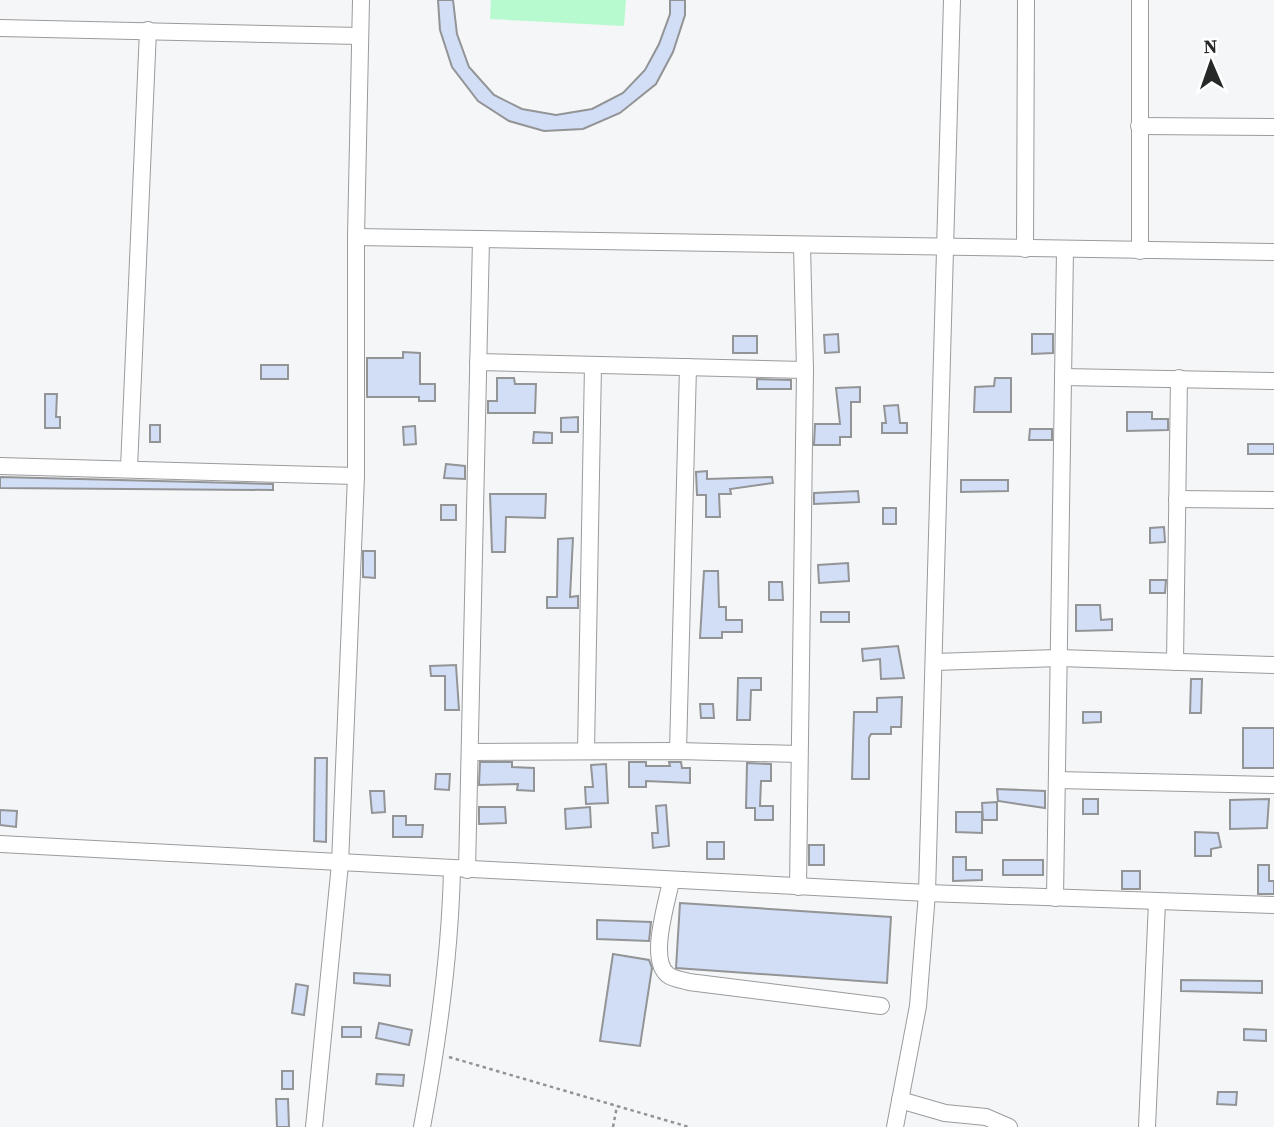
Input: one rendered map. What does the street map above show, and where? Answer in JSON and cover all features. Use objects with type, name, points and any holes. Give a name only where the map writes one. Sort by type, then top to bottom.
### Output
[{"type":"street","points":[[314,1127],[340,864],[356,476],[356,237],[361,0]]},
{"type":"street","points":[[895,1127],[918,1006],[927,894],[952,0]]},
{"type":"street","points":[[1025,249],[1026,0]]},
{"type":"street","points":[[1140,0],[1140,251]]},
{"type":"street","points":[[0,28],[360,36]]},
{"type":"street","points":[[129,468],[148,30]]},
{"type":"street","points":[[1139,126],[1274,127]]},
{"type":"street","points":[[356,237],[1274,252]]},
{"type":"street","points":[[422,1127],[436,1053],[459,870],[470,752],[481,239]]},
{"type":"street","points":[[798,887],[805,370],[802,246]]},
{"type":"street","points":[[1055,898],[1065,250]]},
{"type":"street","points":[[478,362],[805,370]]},
{"type":"street","points":[[586,751],[593,365]]},
{"type":"street","points":[[678,751],[688,368]]},
{"type":"street","points":[[1063,377],[1274,381]]},
{"type":"street","points":[[1175,662],[1179,378]]},
{"type":"street","points":[[0,466],[356,476]]},
{"type":"street","points":[[1177,499],[1274,500]]},
{"type":"street","points":[[934,662],[1059,658],[1274,665]]},
{"type":"street","points":[[470,752],[678,751],[798,754]]},
{"type":"street","points":[[1057,780],[1274,785]]},
{"type":"street","points":[[0,844],[927,894],[1274,905]]},
{"type":"street","points":[[671,881],[659,948],[659,964],[669,976],[689,982],[881,1006]]},
{"type":"street","points":[[1147,1127],[1157,902]]},
{"type":"street","points":[[900,1100],[945,1113],[986,1117],[1009,1127]]},
{"type":"path","points":[[436,1053],[689,1127]]},
{"type":"path","points":[[613,1127],[617,1106]]},
{"type":"green space","points":[[491,0],[626,0],[624,26],[490,19]]},
{"type":"building","points":[[438,0],[453,0],[457,34],[469,67],[494,95],[522,109],[556,115],[592,109],[623,93],[645,70],[659,44],[670,14],[670,0],[685,0],[685,15],[673,52],[656,84],[620,113],[583,129],[544,131],[509,121],[478,101],[452,67],[440,30]]},
{"type":"building","points":[[838,334],[839,352],[825,353],[824,335]]},
{"type":"building","points":[[1032,334],[1053,334],[1053,353],[1032,354]]},
{"type":"building","points":[[733,336],[757,336],[757,353],[733,353]]},
{"type":"building","points":[[403,352],[420,353],[420,384],[435,384],[435,401],[419,401],[419,397],[367,397],[367,358],[403,358]]},
{"type":"building","points":[[261,365],[288,365],[288,379],[261,379]]},
{"type":"building","points":[[497,378],[514,378],[515,384],[536,384],[535,413],[488,413],[488,401],[497,401]]},
{"type":"building","points":[[995,378],[1011,378],[1011,412],[974,412],[975,387],[994,386]]},
{"type":"building","points":[[757,379],[791,380],[791,389],[757,389]]},
{"type":"building","points":[[860,387],[860,402],[851,402],[851,437],[840,437],[840,445],[814,445],[815,424],[840,424],[836,388]]},
{"type":"building","points":[[45,394],[57,394],[56,417],[60,417],[60,428],[45,428]]},
{"type":"building","points":[[898,405],[900,423],[907,423],[907,433],[882,433],[882,423],[886,423],[884,406]]},
{"type":"building","points":[[1127,412],[1152,412],[1152,419],[1168,419],[1168,430],[1127,431]]},
{"type":"building","points":[[578,417],[578,432],[561,432],[561,418]]},
{"type":"building","points":[[150,425],[160,425],[160,442],[150,442]]},
{"type":"building","points":[[415,426],[416,444],[404,445],[403,427]]},
{"type":"building","points":[[1030,429],[1052,429],[1052,440],[1029,440]]},
{"type":"building","points":[[534,432],[552,433],[552,443],[533,443]]},
{"type":"building","points":[[1248,444],[1274,444],[1274,454],[1248,454]]},
{"type":"building","points":[[446,464],[465,466],[465,479],[444,478]]},
{"type":"building","points":[[707,471],[707,479],[772,477],[773,483],[730,489],[731,494],[719,494],[720,517],[706,517],[706,495],[697,495],[696,472]]},
{"type":"building","points":[[0,477],[273,484],[273,490],[0,488]]},
{"type":"building","points":[[961,480],[1008,480],[1008,491],[961,492]]},
{"type":"building","points":[[858,491],[859,502],[814,504],[814,493]]},
{"type":"building","points":[[490,494],[546,494],[545,518],[506,517],[505,552],[492,552]]},
{"type":"building","points":[[441,505],[456,505],[456,520],[441,520]]},
{"type":"building","points":[[883,508],[896,508],[896,524],[883,524]]},
{"type":"building","points":[[1164,527],[1165,542],[1150,543],[1150,528]]},
{"type":"building","points":[[573,538],[570,597],[578,596],[578,608],[547,608],[547,597],[557,597],[558,539]]},
{"type":"building","points":[[363,551],[375,551],[375,578],[363,577]]},
{"type":"building","points":[[848,563],[849,581],[819,583],[818,565]]},
{"type":"building","points":[[704,571],[718,571],[719,607],[726,607],[726,620],[742,620],[742,632],[722,632],[722,638],[700,638]]},
{"type":"building","points":[[1150,580],[1166,580],[1165,593],[1150,593]]},
{"type":"building","points":[[769,582],[782,582],[783,600],[769,600]]},
{"type":"building","points":[[1076,605],[1100,605],[1101,620],[1112,619],[1112,630],[1076,631]]},
{"type":"building","points":[[821,612],[849,612],[849,622],[821,622]]},
{"type":"building","points":[[898,646],[904,678],[881,679],[880,659],[863,661],[862,649]]},
{"type":"building","points":[[456,665],[459,710],[445,710],[445,676],[431,676],[430,666]]},
{"type":"building","points":[[738,678],[761,678],[761,690],[751,690],[750,720],[737,720]]},
{"type":"building","points":[[1191,679],[1202,679],[1201,713],[1190,713]]},
{"type":"building","points":[[902,697],[901,727],[891,727],[891,734],[871,734],[869,779],[852,779],[854,712],[877,712],[877,698]]},
{"type":"building","points":[[700,704],[713,704],[714,718],[701,718]]},
{"type":"building","points":[[1083,712],[1101,712],[1101,722],[1083,723]]},
{"type":"building","points":[[1243,728],[1274,728],[1274,768],[1243,768]]},
{"type":"building","points":[[315,758],[327,758],[326,842],[314,841]]},
{"type":"building","points":[[480,762],[512,762],[512,767],[534,768],[534,791],[517,790],[518,784],[479,785]]},
{"type":"building","points":[[629,762],[646,762],[646,766],[670,766],[669,762],[681,762],[682,768],[690,768],[690,783],[646,781],[646,787],[629,787]]},
{"type":"building","points":[[747,763],[771,764],[771,781],[761,781],[760,806],[773,806],[773,820],[755,820],[755,808],[746,808]]},
{"type":"building","points":[[606,764],[608,803],[586,804],[585,787],[593,787],[591,765]]},
{"type":"building","points":[[436,774],[450,774],[449,790],[435,789]]},
{"type":"building","points":[[997,789],[1045,791],[1045,808],[998,801]]},
{"type":"building","points":[[370,791],[384,791],[385,812],[372,813]]},
{"type":"building","points":[[1083,799],[1098,799],[1098,814],[1083,814]]},
{"type":"building","points":[[1269,799],[1267,828],[1230,829],[1230,800]]},
{"type":"building","points":[[997,802],[997,820],[983,820],[982,803]]},
{"type":"building","points":[[666,805],[669,846],[653,848],[652,833],[658,833],[656,806]]},
{"type":"building","points":[[479,807],[505,807],[506,823],[479,824]]},
{"type":"building","points":[[590,807],[591,827],[566,829],[565,809]]},
{"type":"building","points":[[0,810],[17,811],[16,827],[0,825]]},
{"type":"building","points":[[956,812],[982,812],[982,833],[956,832]]},
{"type":"building","points":[[393,816],[406,816],[406,825],[423,825],[422,837],[393,837]]},
{"type":"building","points":[[1195,832],[1218,833],[1221,847],[1211,849],[1211,856],[1195,856]]},
{"type":"building","points":[[707,842],[724,842],[724,859],[707,859]]},
{"type":"building","points":[[809,845],[824,845],[824,865],[809,865]]},
{"type":"building","points":[[953,857],[966,857],[966,870],[982,870],[982,880],[953,881]]},
{"type":"building","points":[[1003,860],[1043,860],[1043,875],[1003,875]]},
{"type":"building","points":[[1258,865],[1269,865],[1269,881],[1274,881],[1274,894],[1258,894]]},
{"type":"building","points":[[1122,871],[1140,871],[1140,889],[1122,889]]},
{"type":"building","points":[[680,903],[891,917],[887,983],[676,968]]},
{"type":"building","points":[[597,920],[651,922],[649,941],[597,939]]},
{"type":"building","points":[[613,954],[649,960],[652,968],[640,1046],[600,1041]]},
{"type":"building","points":[[354,973],[390,975],[390,986],[354,983]]},
{"type":"building","points":[[1181,980],[1262,981],[1262,993],[1181,991]]},
{"type":"building","points":[[296,984],[308,986],[304,1015],[292,1013]]},
{"type":"building","points":[[379,1023],[412,1030],[409,1045],[376,1038]]},
{"type":"building","points":[[342,1027],[361,1027],[361,1037],[342,1037]]},
{"type":"building","points":[[1244,1029],[1266,1030],[1266,1041],[1244,1040]]},
{"type":"building","points":[[282,1071],[293,1071],[293,1089],[282,1089]]},
{"type":"building","points":[[377,1074],[404,1075],[403,1086],[376,1084]]},
{"type":"building","points":[[1218,1092],[1237,1092],[1236,1105],[1217,1104]]},
{"type":"building","points":[[276,1099],[288,1099],[289,1127],[277,1127]]}]
